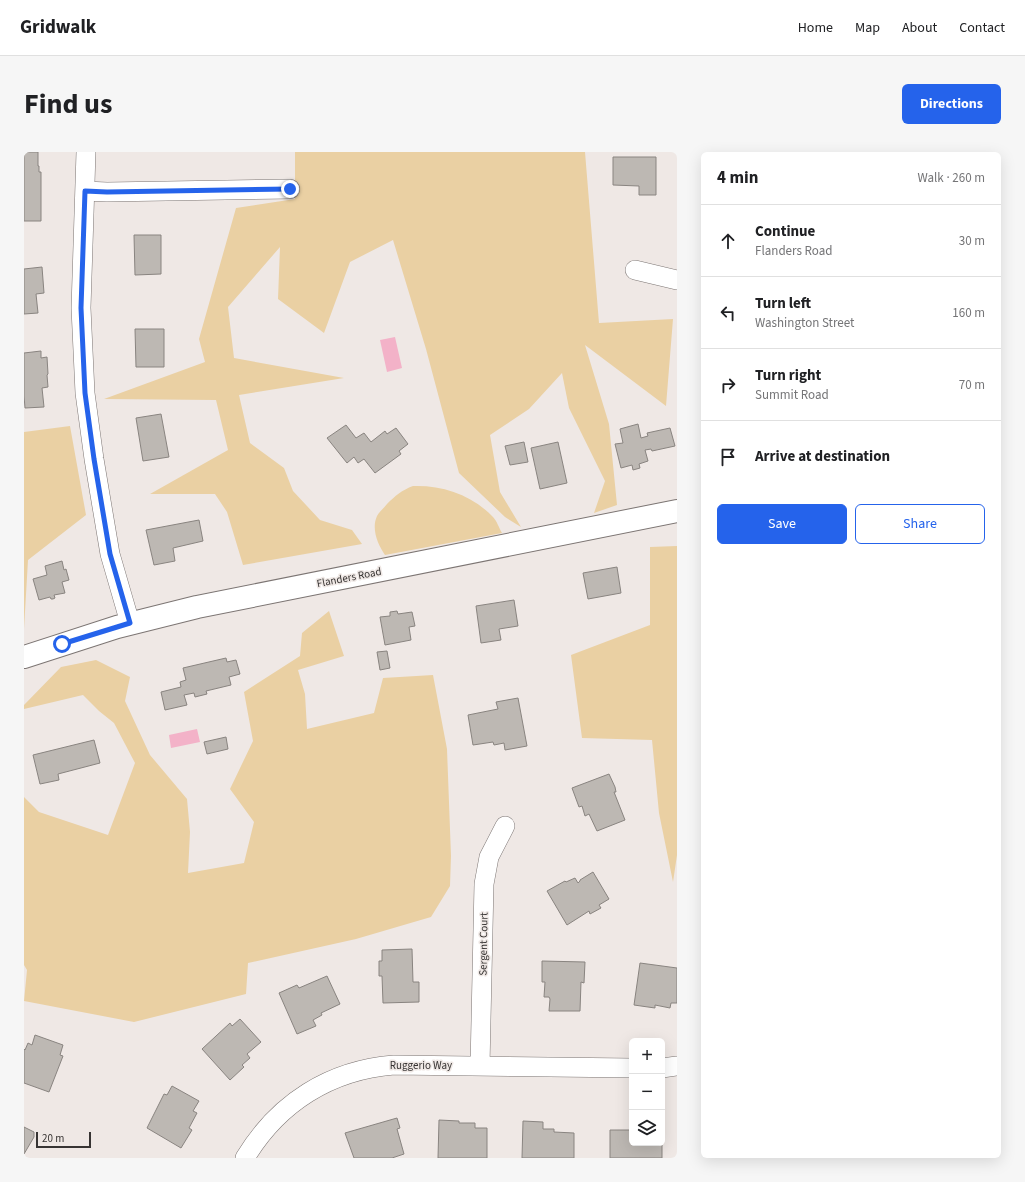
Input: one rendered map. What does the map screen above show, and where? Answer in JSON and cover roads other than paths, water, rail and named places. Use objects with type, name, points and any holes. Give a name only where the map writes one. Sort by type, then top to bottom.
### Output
[{"type":"main road","name":"Flanders Road","points":[[24,658],[130,623],[235,599],[677,512]]},
{"type":"street","points":[[86,152],[81,308],[82,359],[93,453],[110,554],[130,623]]},
{"type":"street","points":[[85,191],[107,192],[290,189]]},
{"type":"street","points":[[635,270],[677,280]]},
{"type":"street","name":"Sergent Court","points":[[480,1066],[484,879],[491,850],[505,826]]},
{"type":"street","name":"Ruggerio Way","points":[[245,1158],[254,1142],[270,1123],[289,1105],[310,1091],[338,1077],[369,1068],[394,1065],[629,1068]]},
{"type":"street","points":[[665,1068],[677,1066]]}]
